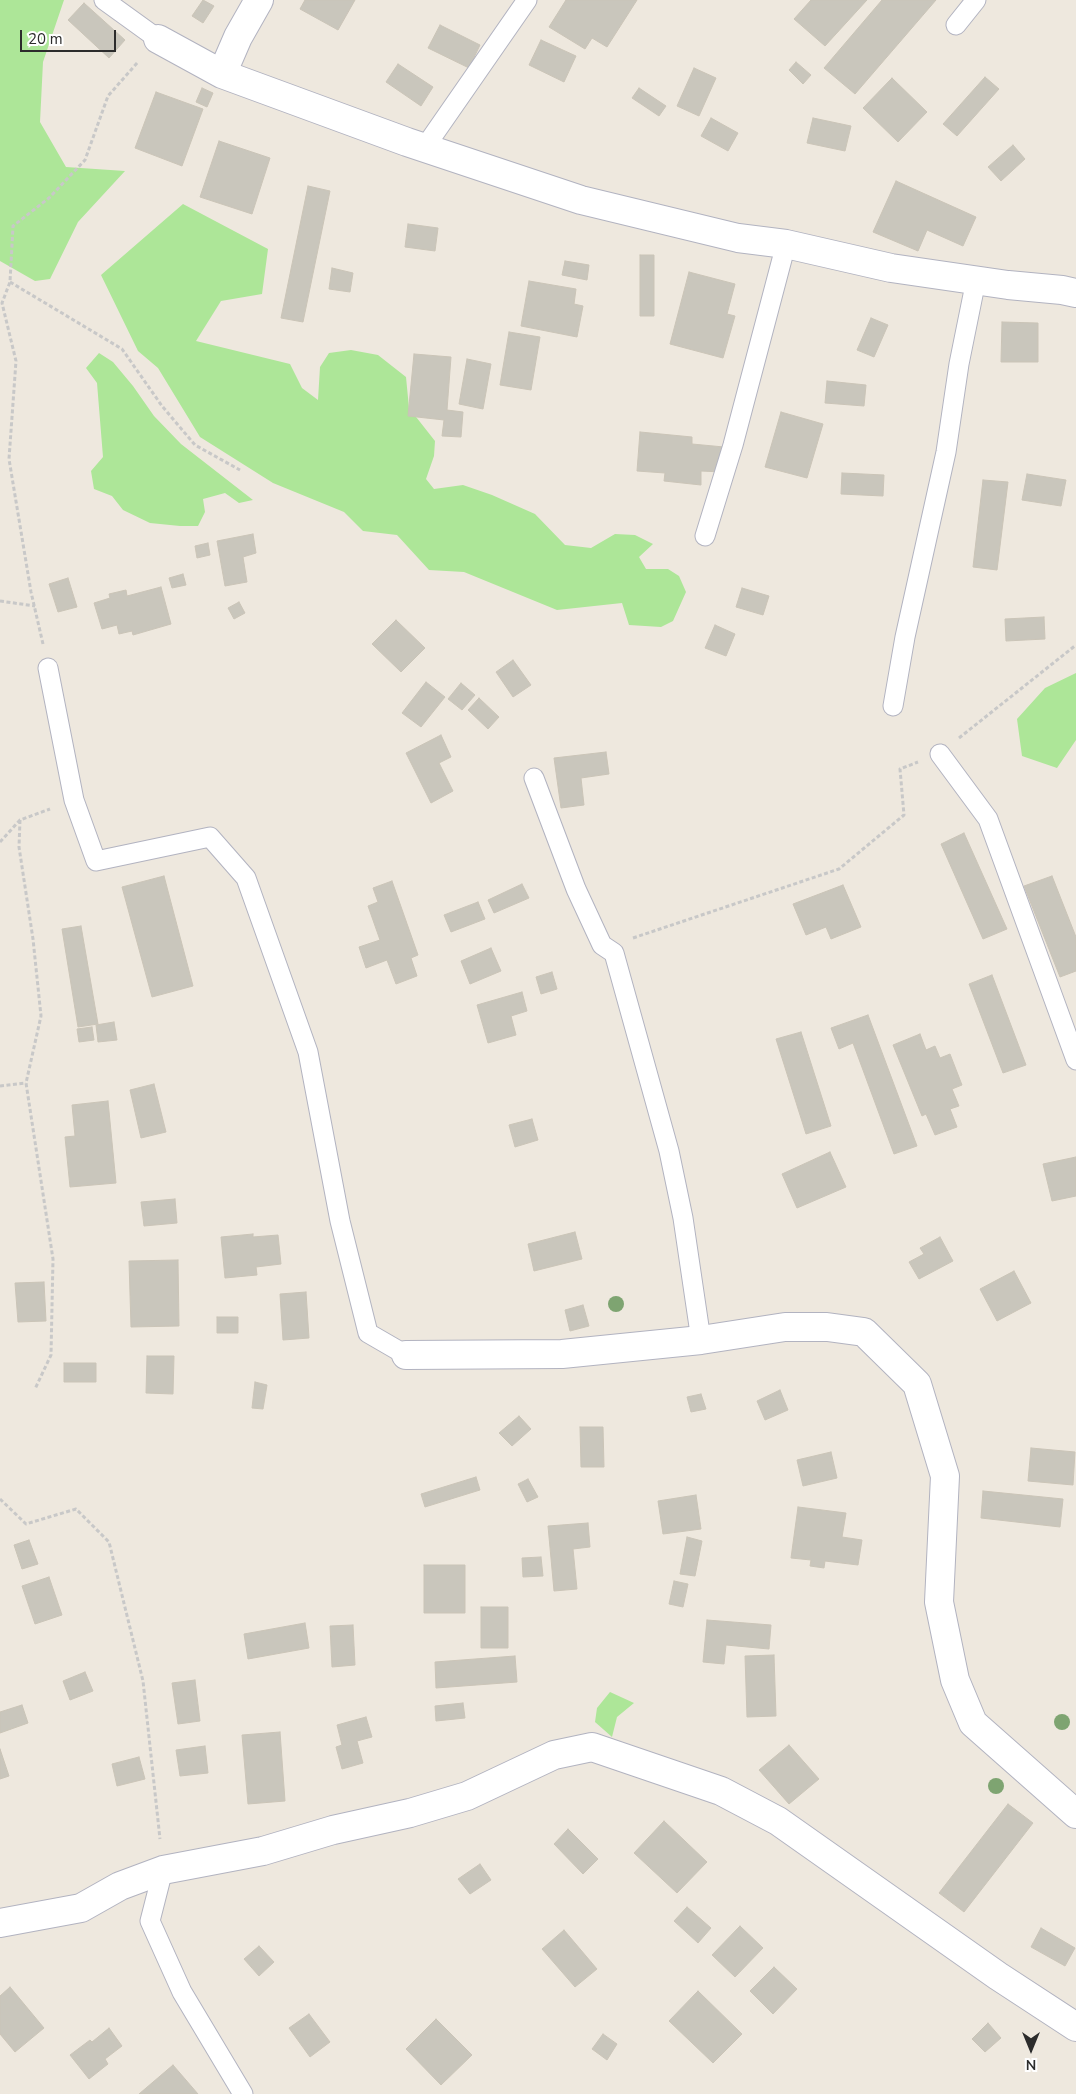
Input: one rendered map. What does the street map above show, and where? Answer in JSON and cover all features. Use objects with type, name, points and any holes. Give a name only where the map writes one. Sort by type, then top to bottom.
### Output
[{"type":"street","points":[[222,74],[238,37],[259,0]]},
{"type":"street","points":[[158,39],[222,74],[407,142],[581,200],[738,238],[786,244],[891,268],[1076,293]]},
{"type":"street","points":[[406,1355],[562,1354],[700,1340],[784,1327],[828,1327],[864,1332],[917,1384],[945,1476],[939,1602],[955,1680],[973,1723],[1076,1814]]},
{"type":"street","points":[[0,1923],[81,1908],[120,1886],[163,1870],[263,1851],[333,1830],[410,1813],[467,1796],[554,1755],[592,1747],[721,1792],[778,1821],[998,1976],[1076,2027]]},
{"type":"lane","points":[[104,0],[158,39]]},
{"type":"lane","points":[[425,147],[527,0]]},
{"type":"lane","points":[[956,25],[976,0]]},
{"type":"lane","points":[[705,536],[733,445],[786,244]]},
{"type":"lane","points":[[893,706],[905,637],[946,452],[959,364],[976,280]]},
{"type":"lane","points":[[48,668],[74,800],[96,861],[210,837],[246,878],[308,1052],[340,1221],[368,1333],[406,1355]]},
{"type":"lane","points":[[940,754],[988,818],[1076,1060]]},
{"type":"lane","points":[[534,778],[576,889],[602,945],[614,953],[669,1151],[683,1218],[700,1340]]},
{"type":"lane","points":[[163,1870],[150,1921],[182,1992],[243,2094]]},
{"type":"path","points":[[48,668],[34,606],[9,458],[16,361],[2,303],[10,282],[13,226],[48,198],[85,160],[108,96],[158,39]]},
{"type":"path","points":[[10,282],[122,349],[162,406],[195,445],[240,470]]},
{"type":"path","points":[[0,601],[34,606]]},
{"type":"path","points":[[614,953],[624,940],[839,869],[904,815],[900,769],[940,754],[976,723],[1076,645]]},
{"type":"path","points":[[0,842],[20,820],[74,800]]},
{"type":"path","points":[[20,820],[19,847],[33,939],[41,1016],[26,1083],[53,1260],[51,1355],[34,1389]]},
{"type":"path","points":[[0,1086],[26,1083]]},
{"type":"path","points":[[0,1500],[26,1524],[76,1509],[109,1542],[143,1681],[163,1870]]},
{"type":"green space","points":[[0,0],[64,0],[43,62],[40,122],[66,167],[125,171],[78,222],[50,279],[35,281],[0,261]]},
{"type":"green space","points":[[183,204],[268,249],[262,294],[221,301],[196,341],[290,364],[302,388],[318,400],[320,367],[329,353],[351,350],[378,355],[406,377],[409,408],[435,441],[434,456],[426,479],[434,489],[463,485],[492,495],[535,514],[565,545],[591,548],[615,534],[635,535],[653,544],[639,557],[646,569],[668,569],[679,576],[686,592],[673,621],[661,627],[629,625],[622,603],[557,610],[464,572],[429,570],[397,535],[363,531],[344,512],[273,483],[200,437],[158,368],[138,351],[101,275]]},
{"type":"green space","points":[[99,353],[113,362],[154,416],[181,444],[253,500],[239,503],[225,493],[203,499],[205,512],[198,526],[180,526],[150,523],[123,510],[112,496],[94,489],[91,471],[103,457],[97,383],[86,368]]},
{"type":"green space","points":[[1076,673],[1076,740],[1057,768],[1022,756],[1017,719],[1045,688]]},
{"type":"green space","points":[[610,1692],[634,1703],[617,1717],[612,1737],[595,1722],[597,1708]]},
{"type":"building","points":[[203,0],[214,6],[203,23],[192,16]]},
{"type":"building","points":[[305,0],[355,0],[338,30],[300,9]]},
{"type":"building","points":[[566,0],[637,0],[607,47],[592,38],[585,49],[549,27]]},
{"type":"building","points":[[811,0],[867,0],[825,46],[794,19]]},
{"type":"building","points":[[882,0],[936,0],[855,94],[824,68]]},
{"type":"building","points":[[84,3],[125,40],[109,58],[68,20]]},
{"type":"building","points":[[440,25],[480,45],[469,68],[428,48]]},
{"type":"building","points":[[541,40],[576,56],[564,82],[529,65]]},
{"type":"building","points":[[796,62],[811,75],[803,84],[789,70]]},
{"type":"building","points":[[398,64],[433,87],[421,106],[386,82]]},
{"type":"building","points":[[694,68],[716,78],[699,116],[677,106]]},
{"type":"building","points":[[985,77],[999,89],[957,136],[943,124]]},
{"type":"building","points":[[892,78],[927,112],[898,142],[863,108]]},
{"type":"building","points":[[202,88],[213,93],[207,107],[196,102]]},
{"type":"building","points":[[639,88],[666,106],[659,116],[632,98]]},
{"type":"building","points":[[156,92],[203,109],[182,166],[135,148]]},
{"type":"building","points":[[711,118],[738,133],[728,151],[701,136]]},
{"type":"building","points":[[813,118],[851,126],[845,151],[807,143]]},
{"type":"building","points":[[219,141],[270,158],[252,214],[200,197]]},
{"type":"building","points":[[1013,145],[1025,159],[1001,181],[988,167]]},
{"type":"building","points":[[896,181],[976,217],[963,246],[927,230],[918,251],[873,232]]},
{"type":"building","points":[[308,186],[330,191],[303,322],[281,318]]},
{"type":"building","points":[[408,224],[438,228],[435,251],[405,247]]},
{"type":"building","points":[[640,255],[654,255],[654,316],[640,316]]},
{"type":"building","points":[[565,261],[589,265],[587,280],[562,275]]},
{"type":"building","points":[[332,268],[353,273],[350,292],[329,289]]},
{"type":"building","points":[[689,272],[735,284],[727,314],[735,316],[723,358],[670,344]]},
{"type":"building","points":[[529,281],[576,289],[574,304],[583,306],[577,337],[521,326]]},
{"type":"building","points":[[871,318],[888,325],[874,357],[857,350]]},
{"type":"building","points":[[1002,322],[1038,323],[1038,362],[1001,362]]},
{"type":"building","points":[[509,332],[540,337],[531,390],[500,385]]},
{"type":"building","points":[[414,354],[451,357],[447,410],[463,412],[461,437],[442,436],[444,420],[408,416]]},
{"type":"building","points":[[467,359],[491,364],[483,409],[459,404]]},
{"type":"building","points":[[827,381],[866,385],[864,406],[825,403]]},
{"type":"building","points":[[781,412],[823,424],[807,478],[765,467]]},
{"type":"building","points":[[640,432],[692,437],[692,444],[724,447],[722,472],[701,471],[701,485],[664,481],[665,473],[637,471]]},
{"type":"building","points":[[842,473],[884,475],[883,496],[841,494]]},
{"type":"building","points":[[1027,474],[1066,480],[1061,506],[1022,500]]},
{"type":"building","points":[[983,480],[1008,482],[997,570],[973,567]]},
{"type":"building","points":[[253,534],[256,553],[243,557],[247,582],[225,586],[217,541]]},
{"type":"building","points":[[208,543],[210,555],[197,558],[195,546]]},
{"type":"building","points":[[183,574],[186,585],[172,588],[169,578]]},
{"type":"building","points":[[68,578],[77,607],[58,612],[49,584]]},
{"type":"building","points":[[161,587],[171,624],[133,635],[132,631],[119,634],[117,625],[102,629],[94,603],[110,598],[109,594],[126,590],[127,596]]},
{"type":"building","points":[[742,588],[769,596],[763,615],[736,607]]},
{"type":"building","points":[[239,602],[245,613],[234,619],[228,608]]},
{"type":"building","points":[[1044,617],[1045,639],[1006,641],[1005,619]]},
{"type":"building","points":[[396,620],[425,648],[401,672],[372,644]]},
{"type":"building","points":[[715,625],[735,634],[726,656],[705,648]]},
{"type":"building","points":[[513,660],[531,685],[513,697],[496,672]]},
{"type":"building","points":[[426,682],[445,697],[421,727],[402,713]]},
{"type":"building","points":[[461,683],[475,695],[462,710],[448,699]]},
{"type":"building","points":[[479,698],[499,717],[488,729],[468,710]]},
{"type":"building","points":[[441,735],[451,757],[439,763],[453,791],[431,803],[406,753]]},
{"type":"building","points":[[606,752],[609,774],[581,778],[584,805],[561,808],[554,758]]},
{"type":"building","points":[[964,833],[1007,929],[983,939],[941,844]]},
{"type":"building","points":[[164,876],[193,986],[152,997],[122,887]]},
{"type":"building","points":[[1052,876],[1076,937],[1076,971],[1060,977],[1024,886]]},
{"type":"building","points":[[392,881],[418,955],[411,958],[417,976],[396,984],[387,960],[366,968],[359,947],[380,940],[368,906],[378,902],[373,888]]},
{"type":"building","points":[[522,884],[529,898],[494,913],[488,900]]},
{"type":"building","points":[[843,885],[861,927],[831,939],[826,927],[806,935],[793,904]]},
{"type":"building","points":[[478,902],[485,919],[451,932],[444,915]]},
{"type":"building","points":[[81,926],[98,1024],[78,1027],[62,929]]},
{"type":"building","points":[[491,948],[501,971],[470,984],[461,961]]},
{"type":"building","points":[[552,972],[557,989],[541,994],[536,977]]},
{"type":"building","points":[[992,975],[1026,1065],[1003,1073],[969,984]]},
{"type":"building","points":[[522,992],[527,1011],[511,1016],[516,1035],[488,1043],[477,1005]]},
{"type":"building","points":[[868,1015],[917,1146],[894,1154],[853,1043],[839,1049],[831,1028]]},
{"type":"building","points":[[114,1022],[117,1040],[98,1042],[96,1025]]},
{"type":"building","points":[[92,1027],[94,1040],[79,1042],[77,1029]]},
{"type":"building","points":[[801,1032],[831,1126],[806,1134],[776,1039]]},
{"type":"building","points":[[920,1034],[926,1050],[935,1046],[940,1058],[950,1054],[962,1085],[952,1089],[959,1106],[950,1109],[957,1127],[935,1135],[926,1114],[922,1116],[893,1045]]},
{"type":"building","points":[[154,1084],[166,1132],[141,1138],[130,1090]]},
{"type":"building","points":[[108,1101],[116,1183],[70,1187],[65,1137],[75,1136],[72,1105]]},
{"type":"building","points":[[532,1119],[538,1140],[515,1147],[509,1125]]},
{"type":"building","points":[[830,1152],[846,1187],[797,1208],[782,1174]]},
{"type":"building","points":[[1076,1157],[1076,1196],[1052,1201],[1043,1164]]},
{"type":"building","points":[[175,1199],[177,1223],[144,1226],[141,1202]]},
{"type":"building","points":[[575,1232],[582,1259],[534,1271],[528,1244]]},
{"type":"building","points":[[253,1234],[253,1237],[278,1235],[281,1264],[256,1267],[257,1275],[225,1278],[221,1237]]},
{"type":"building","points":[[940,1237],[953,1261],[919,1279],[909,1262],[924,1254],[920,1248]]},
{"type":"building","points":[[178,1260],[179,1326],[131,1327],[129,1261]]},
{"type":"building","points":[[1014,1271],[1031,1303],[997,1321],[980,1289]]},
{"type":"building","points":[[44,1282],[46,1321],[18,1322],[15,1283]]},
{"type":"building","points":[[306,1292],[309,1338],[283,1340],[280,1294]]},
{"type":"building","points":[[583,1305],[589,1326],[570,1331],[565,1310]]},
{"type":"building","points":[[217,1317],[238,1317],[238,1333],[217,1333]]},
{"type":"building","points":[[147,1356],[174,1356],[173,1394],[146,1393]]},
{"type":"building","points":[[64,1363],[96,1363],[96,1382],[64,1382]]},
{"type":"building","points":[[255,1382],[267,1385],[263,1409],[252,1408]]},
{"type":"building","points":[[780,1390],[788,1410],[765,1420],[757,1401]]},
{"type":"building","points":[[701,1394],[706,1409],[691,1412],[687,1397]]},
{"type":"building","points":[[519,1416],[531,1429],[512,1446],[499,1433]]},
{"type":"building","points":[[580,1427],[603,1427],[604,1467],[581,1467]]},
{"type":"building","points":[[1031,1448],[1075,1452],[1073,1485],[1028,1481]]},
{"type":"building","points":[[831,1452],[837,1478],[803,1486],[797,1460]]},
{"type":"building","points":[[476,1477],[480,1490],[425,1507],[421,1494]]},
{"type":"building","points":[[528,1479],[538,1497],[527,1502],[518,1484]]},
{"type":"building","points":[[983,1491],[1063,1499],[1060,1527],[981,1518]]},
{"type":"building","points":[[696,1495],[701,1529],[663,1534],[658,1501]]},
{"type":"building","points":[[798,1507],[846,1513],[842,1537],[862,1540],[858,1565],[825,1561],[824,1568],[810,1566],[811,1560],[791,1558]]},
{"type":"building","points":[[588,1523],[590,1547],[573,1549],[577,1589],[554,1591],[548,1526]]},
{"type":"building","points":[[687,1537],[702,1541],[695,1576],[680,1574]]},
{"type":"building","points":[[29,1540],[38,1564],[22,1569],[14,1545]]},
{"type":"building","points":[[541,1557],[543,1576],[523,1577],[522,1558]]},
{"type":"building","points":[[424,1565],[465,1565],[465,1613],[424,1613]]},
{"type":"building","points":[[49,1577],[62,1615],[35,1624],[22,1586]]},
{"type":"building","points":[[674,1581],[688,1584],[683,1607],[669,1604]]},
{"type":"building","points":[[481,1607],[508,1607],[508,1648],[481,1648]]},
{"type":"building","points":[[707,1620],[771,1625],[769,1649],[726,1645],[724,1664],[703,1662]]},
{"type":"building","points":[[305,1623],[309,1648],[248,1659],[244,1634]]},
{"type":"building","points":[[353,1625],[355,1665],[332,1667],[330,1626]]},
{"type":"building","points":[[774,1655],[776,1716],[747,1717],[745,1656]]},
{"type":"building","points":[[515,1656],[517,1682],[436,1688],[435,1662]]},
{"type":"building","points":[[85,1672],[93,1691],[70,1700],[63,1681]]},
{"type":"building","points":[[195,1680],[200,1721],[178,1724],[172,1683]]},
{"type":"building","points":[[463,1703],[465,1718],[436,1721],[435,1706]]},
{"type":"building","points":[[22,1705],[28,1723],[0,1733],[0,1712]]},
{"type":"building","points":[[366,1717],[372,1737],[357,1741],[363,1763],[342,1769],[336,1747],[342,1745],[337,1725]]},
{"type":"building","points":[[280,1732],[285,1801],[248,1804],[242,1735]]},
{"type":"building","points":[[789,1745],[819,1779],[789,1804],[759,1770]]},
{"type":"building","points":[[205,1746],[208,1773],[180,1776],[176,1750]]},
{"type":"building","points":[[0,1749],[9,1776],[0,1779]]},
{"type":"building","points":[[139,1757],[145,1779],[117,1786],[112,1764]]},
{"type":"building","points":[[1008,1804],[1033,1823],[964,1912],[939,1893]]},
{"type":"building","points":[[664,1821],[707,1862],[677,1893],[634,1853]]},
{"type":"building","points":[[568,1829],[598,1859],[583,1874],[554,1844]]},
{"type":"building","points":[[480,1864],[491,1880],[470,1894],[458,1879]]},
{"type":"building","points":[[687,1907],[711,1928],[698,1943],[674,1921]]},
{"type":"building","points":[[740,1926],[763,1948],[735,1977],[712,1955]]},
{"type":"building","points":[[1041,1928],[1075,1948],[1065,1966],[1031,1947]]},
{"type":"building","points":[[564,1930],[597,1969],[575,1987],[542,1949]]},
{"type":"building","points":[[259,1946],[274,1962],[259,1976],[244,1959]]},
{"type":"building","points":[[774,1967],[797,1989],[773,2014],[750,1991]]},
{"type":"building","points":[[10,1987],[44,2028],[15,2052],[0,2034],[0,1996]]},
{"type":"building","points":[[698,1991],[742,2034],[713,2063],[669,2021]]},
{"type":"building","points":[[309,2014],[330,2042],[310,2057],[289,2028]]},
{"type":"building","points":[[436,2019],[472,2055],[441,2085],[406,2049]]},
{"type":"building","points":[[988,2023],[1001,2038],[985,2052],[972,2039]]},
{"type":"building","points":[[109,2028],[122,2046],[105,2059],[108,2064],[89,2079],[70,2055],[90,2040],[92,2042]]},
{"type":"building","points":[[603,2034],[617,2044],[607,2060],[592,2049]]},
{"type":"building","points":[[173,2065],[198,2094],[139,2094]]}]
